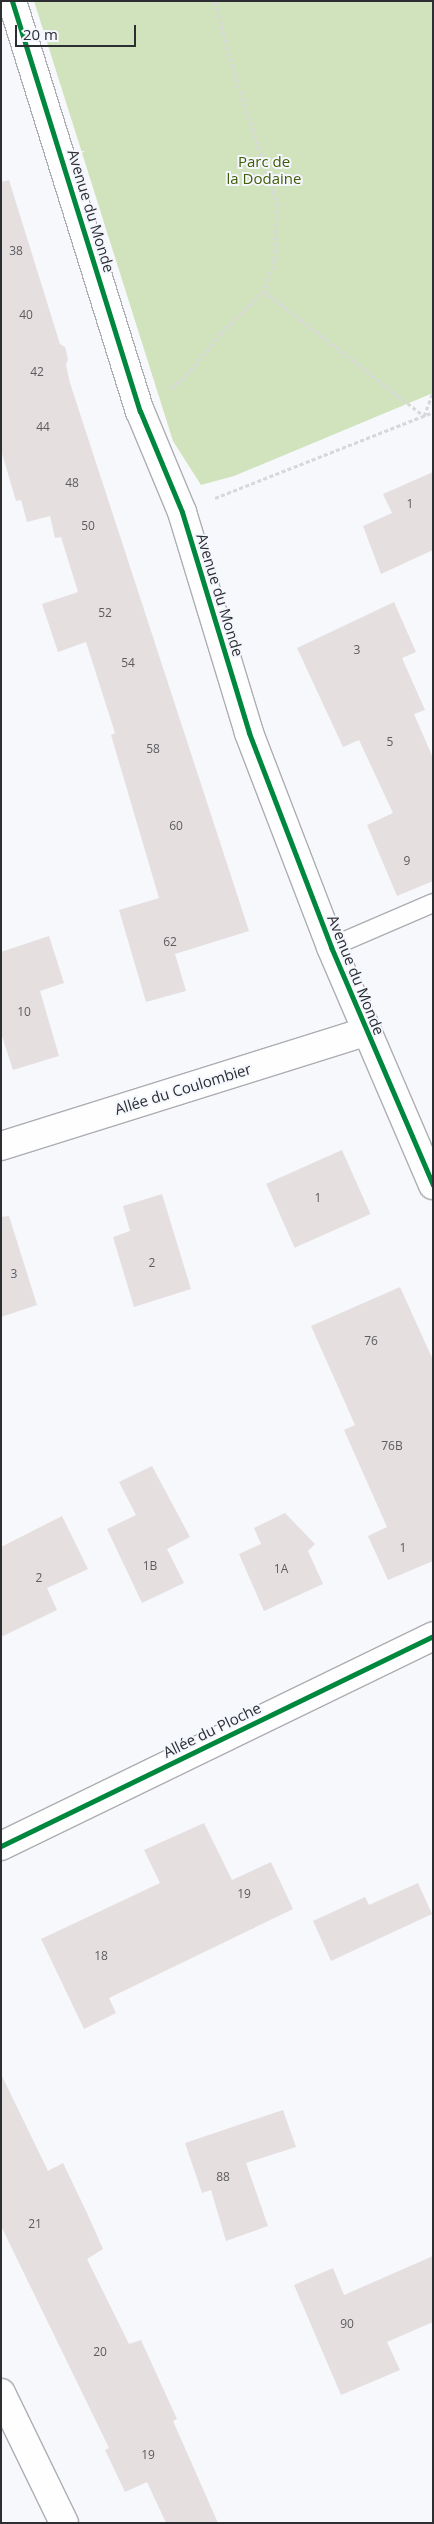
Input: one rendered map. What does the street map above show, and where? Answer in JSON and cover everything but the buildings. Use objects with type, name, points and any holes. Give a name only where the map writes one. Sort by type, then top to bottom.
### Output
[{"type":"street","name":"Avenue du Monde","points":[[12,1],[140,411],[182,512],[249,733],[365,1032],[430,1173]]},
{"type":"street","name":"Allée du Coulombier","points":[[1,1146],[365,1032]]},
{"type":"street","name":"Allée du Ploche","points":[[1,1846],[433,1636]]},
{"type":"street","points":[[1,2393],[64,2523]]},
{"type":"lane","points":[[331,947],[433,903]]},
{"type":"path","points":[[140,411],[186,376],[221,333],[264,291],[275,259],[277,203],[215,1]]},
{"type":"path","points":[[264,291],[424,416]]},
{"type":"path","points":[[424,416],[433,393]]},
{"type":"path","points":[[182,512],[433,412]]},
{"type":"green space","name":"Parc de la Dodaine","points":[[34,1],[433,1],[433,393],[234,476],[201,485],[173,441]]},
{"type":"cycle path","points":[[12,1],[140,411],[182,512],[249,733],[331,947],[433,1185]]},
{"type":"cycle path","points":[[1,1846],[433,1636]]}]
